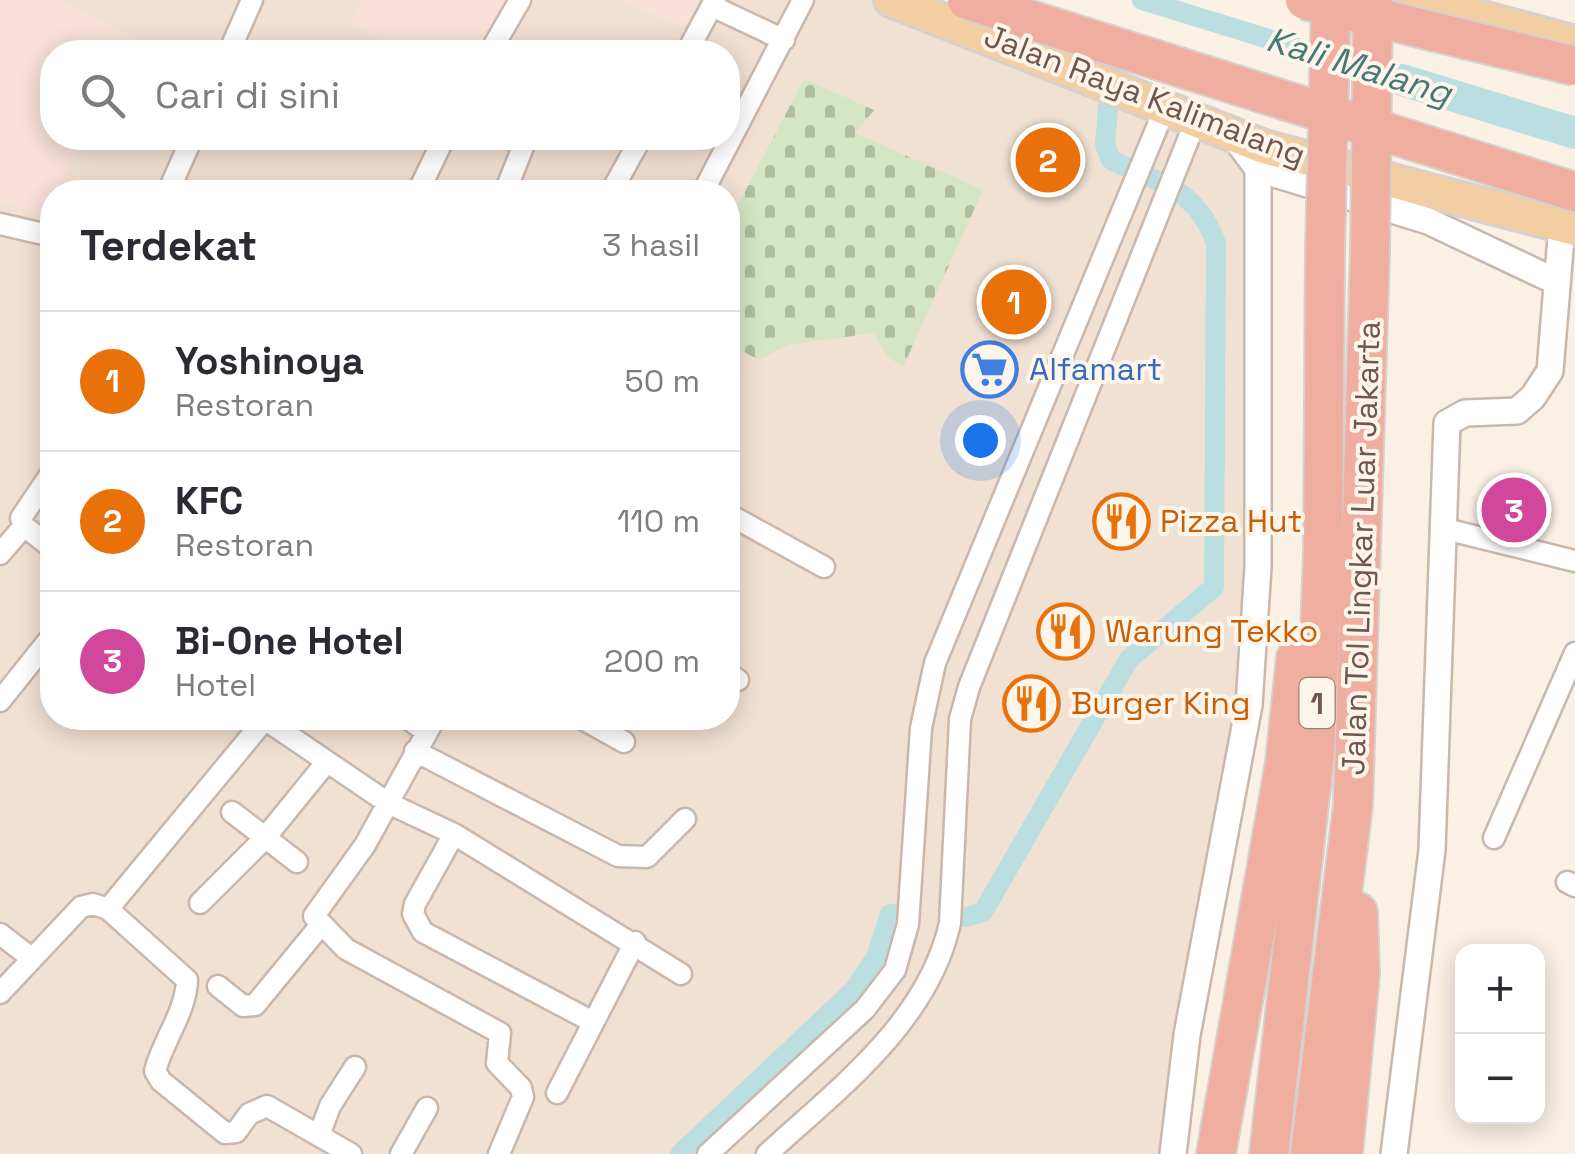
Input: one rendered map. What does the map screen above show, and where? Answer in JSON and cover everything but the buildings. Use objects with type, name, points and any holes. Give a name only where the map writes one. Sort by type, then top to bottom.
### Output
[{"type":"highway","points":[[967,0],[1571,216]]},
{"type":"highway","points":[[1304,0],[1575,66]]},
{"type":"highway","name":"Jalan Tol Lingkar Luar Jakarta","points":[[1269,1154],[1315,752],[1331,0]]},
{"type":"highway","name":"Jalan Tol Lingkar Luar Jakarta","points":[[1310,1154],[1352,804],[1370,252],[1373,0]]},
{"type":"highway","points":[[1216,1154],[1285,763],[1324,399]]},
{"type":"highway","points":[[1343,1154],[1360,974],[1352,804]]},
{"type":"main road","name":"Jalan Raya Kalimalang","points":[[891,0],[1233,135],[1571,216]]},
{"type":"main road","points":[[1415,0],[1453,4],[1575,43]]},
{"type":"street","points":[[234,40],[252,0]]},
{"type":"street","points":[[497,40],[520,0]]},
{"type":"street","points":[[740,123],[802,0]]},
{"type":"street","points":[[694,40],[714,3],[784,40]]},
{"type":"street","points":[[708,1154],[865,1009],[895,970],[908,924],[921,728],[935,663],[1165,108]]},
{"type":"street","points":[[767,1154],[916,1007],[934,972],[950,923],[956,761],[968,687],[1174,166],[1196,120]]},
{"type":"street","points":[[1173,1154],[1187,1036],[1233,807],[1250,687],[1258,551],[1258,169],[1233,135]]},
{"type":"street","points":[[173,180],[187,150]]},
{"type":"street","points":[[424,180],[438,150]]},
{"type":"street","points":[[509,180],[522,150]]},
{"type":"street","points":[[618,180],[635,150]]},
{"type":"street","points":[[709,180],[725,150]]},
{"type":"street","points":[[1258,169],[1428,221],[1555,281]]},
{"type":"street","points":[[1394,1154],[1432,850],[1446,423],[1465,412],[1517,411],[1533,397],[1550,371],[1555,281],[1571,216]]},
{"type":"street","points":[[0,224],[40,233]]},
{"type":"street","points":[[0,554],[24,526],[24,512],[40,489]]},
{"type":"street","points":[[740,521],[824,567]]},
{"type":"street","points":[[24,526],[40,539]]},
{"type":"street","points":[[1442,528],[1575,562]]},
{"type":"street","points":[[0,702],[8,676],[40,647]]},
{"type":"street","points":[[1494,838],[1575,653]]},
{"type":"street","points":[[108,909],[255,730]]},
{"type":"street","points":[[281,730],[388,804],[454,834],[682,974]]},
{"type":"street","points":[[428,730],[365,845],[314,916],[346,949],[500,1033],[497,1063],[521,1088],[523,1096],[499,1154]]},
{"type":"street","points":[[602,730],[624,742]]},
{"type":"street","points":[[415,751],[618,856],[647,857],[662,848],[685,819]]},
{"type":"street","points":[[200,903],[264,839],[326,764]]},
{"type":"street","points":[[232,812],[297,862]]},
{"type":"street","points":[[454,834],[414,904],[413,914],[422,932],[594,1022]]},
{"type":"street","points":[[0,993],[81,907],[93,904],[108,909],[187,980],[185,997],[159,1055],[155,1071],[161,1081],[225,1132],[236,1132],[249,1114],[266,1106],[320,1133],[350,1154]]},
{"type":"street","points":[[218,986],[244,1006],[255,1005],[320,926]]},
{"type":"street","points":[[0,934],[30,957]]},
{"type":"street","points":[[557,1093],[635,942]]},
{"type":"street","points":[[320,1133],[330,1106],[355,1067]]},
{"type":"street","points":[[401,1154],[427,1108]]},
{"type":"shaded area","points":[[0,0],[59,0],[138,38],[40,40],[40,150],[78,150],[61,180],[40,180],[40,213],[0,200]]},
{"type":"shaded area","points":[[59,0],[362,0],[351,22],[383,40],[136,40]]},
{"type":"shaded area","points":[[362,0],[513,0],[488,40],[383,40],[351,22]]},
{"type":"shaded area","points":[[513,0],[623,0],[682,27],[701,0],[891,0],[1233,135],[1258,169],[1258,567],[1168,1154],[0,1154],[0,200],[40,213],[40,730],[740,730],[740,180],[61,180],[77,150],[740,150],[740,40],[488,40]]},
{"type":"shaded area","points":[[623,0],[701,0],[682,27]]},
{"type":"green space","points":[[804,79],[874,110],[855,133],[983,190],[903,367],[888,357],[874,333],[788,345],[759,360],[740,350],[740,201]]},
{"type":"waterway","name":"Kali Malang","points":[[1142,0],[1402,80]]},
{"type":"waterway","name":"Kali Malang","points":[[1402,80],[1575,133]]},
{"type":"waterway","points":[[966,917],[983,912],[1129,659],[1214,587],[1216,243],[1208,225],[1187,199],[1161,182],[1111,160],[1105,145],[1108,108]]},
{"type":"waterway","points":[[680,1154],[855,989],[876,957],[890,914],[900,914]]},
{"type":"place","name":"KFC","points":[[1048,160]]},
{"type":"place","name":"Yoshinoya","points":[[1014,302]]},
{"type":"place","name":"Alfamart","points":[[990,369]]},
{"type":"place","name":"Bi-One Hotel","points":[[1514,510]]},
{"type":"place","name":"Pizza Hut","points":[[1121,521]]},
{"type":"place","name":"Warung Tekko","points":[[1066,631]]},
{"type":"place","name":"Burger King","points":[[1032,703]]}]
